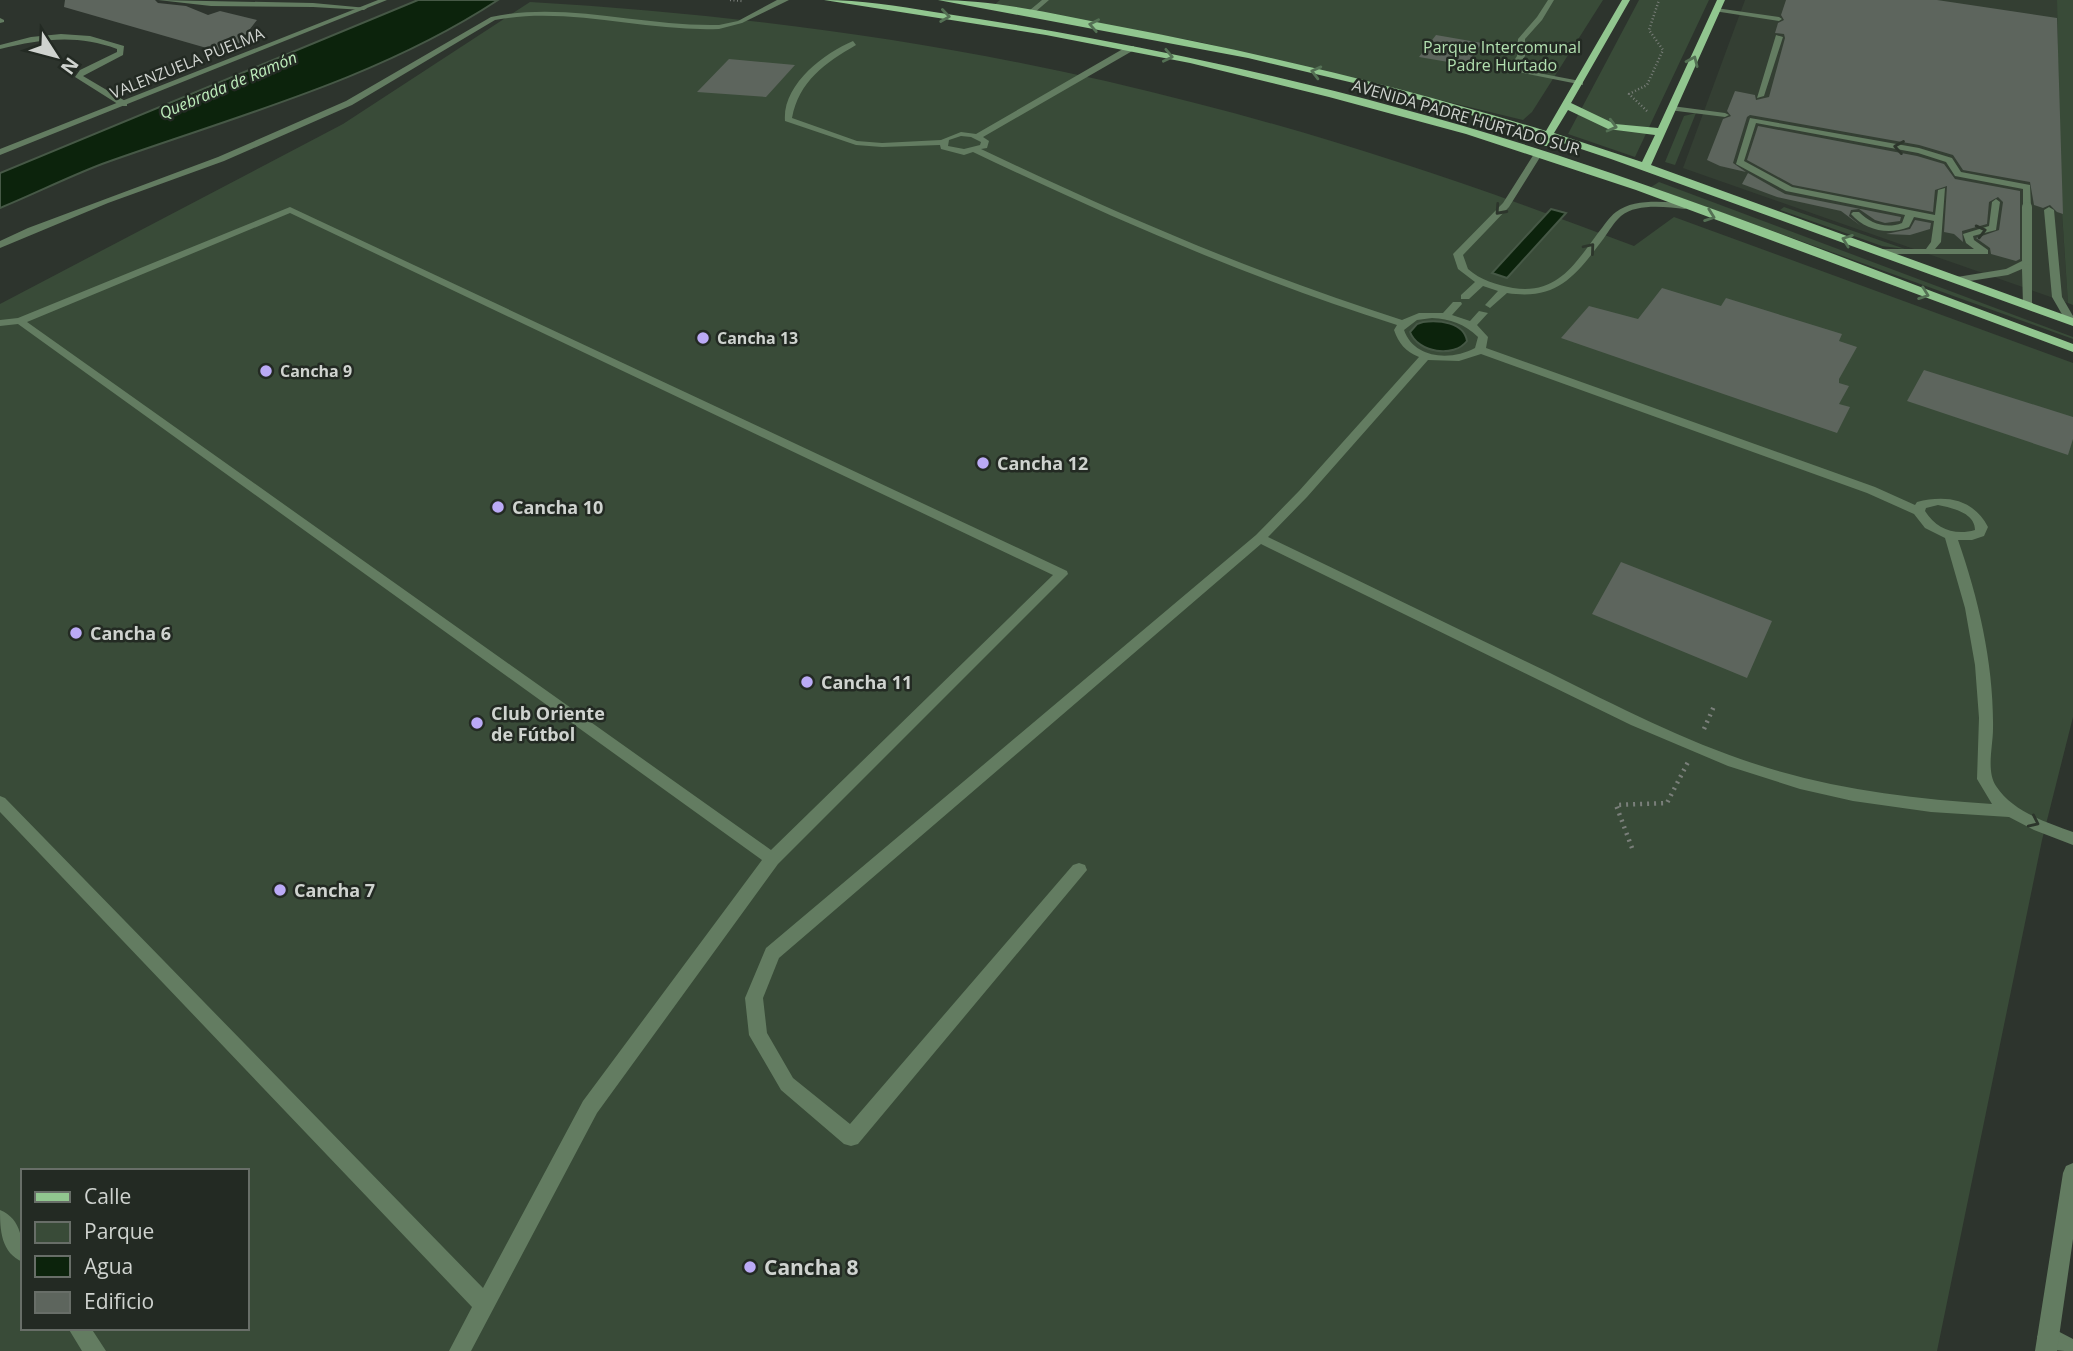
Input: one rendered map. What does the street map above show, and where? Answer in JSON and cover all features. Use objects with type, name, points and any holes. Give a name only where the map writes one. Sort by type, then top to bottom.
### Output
[{"type":"main road","name":"AVENIDA PADRE HURTADO SUR","points":[[828,0],[985,22],[1131,48],[1312,89],[1577,166],[2073,348]]},
{"type":"main road","name":"AVENIDA PADRE HURTADO SUR","points":[[942,0],[1155,36],[1280,63],[1548,134],[2072,321]]},
{"type":"main road","points":[[1538,153],[1626,0]]},
{"type":"main road","points":[[1577,166],[1645,167],[1719,4]]},
{"type":"main road","points":[[1567,105],[1598,122],[1642,132],[1661,131]]},
{"type":"street","points":[[161,0],[200,3],[314,3],[364,8]]},
{"type":"street","name":"VALENZUELA PUELMA","points":[[0,152],[384,0]]},
{"type":"street","points":[[0,245],[56,220],[220,159],[349,103],[493,18],[551,13],[706,27],[725,26],[742,21],[769,4],[786,0]]},
{"type":"street","points":[[1023,12],[1032,12],[1046,0]]},
{"type":"street","points":[[1551,0],[1538,21],[1524,33],[1520,44],[1521,56],[1513,70],[1580,83]]},
{"type":"street","points":[[1719,4],[1781,16]]},
{"type":"street","points":[[0,47],[68,35],[87,36],[121,48],[120,54],[83,72],[79,78],[124,104]]},
{"type":"street","points":[[1760,96],[1779,37]]},
{"type":"street","points":[[853,43],[818,65],[797,85],[788,119],[856,143],[882,145],[943,142],[955,135],[978,136],[1131,48]]},
{"type":"street","points":[[1674,103],[1726,112]]},
{"type":"street","points":[[1939,219],[1789,189],[1739,162],[1753,120],[1919,151],[1949,160],[1958,174],[2027,187],[2028,305]]},
{"type":"street","points":[[976,150],[985,143],[978,136]]},
{"type":"street","points":[[943,142],[944,147],[952,151],[976,150],[1104,212],[1184,246],[1403,324]]},
{"type":"street","points":[[1538,153],[1506,205],[1458,254],[1460,266],[1481,282],[1505,289],[1531,291],[1559,283],[1623,211],[1650,205],[1685,206]]},
{"type":"street","points":[[1929,251],[1936,242],[1942,190]]},
{"type":"street","points":[[1881,252],[1985,252],[1973,245],[1968,234],[1993,228],[1996,202]]},
{"type":"street","points":[[2049,209],[2057,297],[2072,321]]},
{"type":"street","points":[[0,323],[20,321],[290,210],[1062,574],[772,859],[590,1107],[460,1351]]},
{"type":"street","points":[[1856,214],[1870,225],[1892,229],[1906,225],[1910,214]]},
{"type":"street","points":[[1957,280],[2008,272],[2026,262]]},
{"type":"street","points":[[1445,316],[1481,282]]},
{"type":"street","points":[[1471,325],[1505,289]]},
{"type":"street","points":[[1480,350],[1483,337],[1471,325],[1445,316],[1420,316],[1403,324],[1399,330],[1405,344],[1426,356],[1464,358],[1480,350],[1871,490],[1919,511]]},
{"type":"street","points":[[20,321],[772,859]]},
{"type":"street","points":[[1079,870],[851,1138],[787,1084],[758,1035],[754,998],[772,953],[1260,538],[1303,494],[1426,356]]},
{"type":"street","points":[[1938,501],[1962,507],[1980,520],[1982,527],[1980,533],[1963,537],[1950,535],[1934,529],[1923,520],[1919,511],[1921,505],[1938,501]]},
{"type":"street","points":[[1950,535],[1962,564],[1982,674],[1986,740],[1982,765],[1990,791],[2010,811]]},
{"type":"street","points":[[1260,538],[1638,722],[1729,761],[1800,783],[1867,799],[1916,806],[2010,811],[2073,839]]},
{"type":"street","points":[[0,802],[485,1306]]},
{"type":"street","points":[[2073,1173],[2047,1344],[2073,1351]]},
{"type":"street","points":[[0,1220],[21,1249]]},
{"type":"street","points":[[79,1330],[95,1351]]},
{"type":"path","points":[[1642,132],[1649,113],[1629,94],[1647,85],[1663,50],[1649,30],[1659,0]]},
{"type":"path","points":[[1704,728],[1715,704]]},
{"type":"path","points":[[1632,848],[1616,805],[1667,803],[1678,784]]},
{"type":"shaded area","points":[[1745,0],[2057,0],[2060,182],[2068,303],[1683,168]]},
{"type":"green space","name":"Parque Intercomunal Padre Hurtado","points":[[1000,0],[1603,0],[1532,112],[1523,120],[1200,42],[994,5]]},
{"type":"green space","points":[[1639,0],[1709,0],[1635,157],[1568,134]]},
{"type":"green space","points":[[2057,0],[2073,0],[2073,305],[2068,303],[2060,182]]},
{"type":"green space","points":[[530,2],[698,15],[865,36],[948,49],[1113,83],[1251,118],[1417,168],[1634,246],[1674,217],[2073,363],[2073,717],[2042,840],[1937,1351],[0,1351],[0,304],[343,124]]},
{"type":"green space","points":[[1696,113],[1675,165],[1665,162],[1684,116]]},
{"type":"green space","points":[[1659,182],[2073,337],[2073,339],[1651,187]]},
{"type":"green space","points":[[1784,207],[1905,249],[1882,246],[1780,210]]},
{"type":"water","name":"Quebrada de Ramón","points":[[418,0],[498,0],[452,28],[355,74],[255,112],[102,164],[0,208],[0,173]]},
{"type":"water","points":[[1551,209],[1566,213],[1507,278],[1492,273]]},
{"type":"water","points":[[1436,321],[1456,326],[1467,341],[1454,350],[1428,349],[1420,345],[1410,332],[1423,322]]},
{"type":"building","points":[[65,0],[155,0],[158,3],[186,6],[208,15],[220,11],[257,20],[239,43],[217,51],[64,7]]},
{"type":"building","points":[[1786,0],[1937,0],[2057,18],[2063,214],[2050,205],[2043,208],[2034,205],[2030,182],[1963,170],[1953,155],[1919,145],[1750,115],[1747,117],[1733,163],[1746,172],[1707,160],[1723,119],[1731,116],[1727,111],[1735,91],[1755,95],[1756,100],[1769,97],[1785,38],[1784,34],[1775,33],[1778,23],[1784,20],[1781,15]]},
{"type":"building","points":[[1436,35],[1482,43],[1466,65],[1419,57]]},
{"type":"building","points":[[729,59],[795,65],[766,97],[697,92]]},
{"type":"building","points":[[1758,126],[1917,156],[1944,164],[1955,179],[2020,191],[2020,259],[2016,261],[1991,254],[1990,248],[1976,238],[1999,230],[2003,202],[1998,197],[1989,202],[1987,224],[1962,231],[1963,242],[1954,234],[1944,232],[1947,186],[1935,190],[1933,212],[1793,185],[1747,160]]},
{"type":"building","points":[[1748,173],[1785,194],[1901,217],[1900,221],[1885,223],[1859,209],[1851,210],[1849,216],[1861,226],[1841,211],[1777,197],[1742,184]]},
{"type":"building","points":[[1915,220],[1931,223],[1930,229],[1910,235],[1886,234],[1910,229]]},
{"type":"building","points":[[1662,288],[1721,306],[1726,298],[1842,334],[1839,341],[1857,347],[1839,379],[1839,383],[1849,386],[1839,404],[1850,407],[1837,433],[1561,338],[1589,306],[1638,319]]},
{"type":"building","points":[[1924,370],[2073,417],[2073,439],[2068,455],[1907,401]]},
{"type":"building","points":[[1621,562],[1772,621],[1747,678],[1592,614]]},
{"type":"place","name":"Cancha 13","points":[[703,338]]},
{"type":"place","name":"Cancha 9","points":[[266,371]]},
{"type":"place","name":"Cancha 12","points":[[983,463]]},
{"type":"place","name":"Cancha 10","points":[[498,507]]},
{"type":"place","name":"Cancha 6","points":[[76,633]]},
{"type":"place","name":"Cancha 11","points":[[807,682]]},
{"type":"place","name":"Club Oriente de Fútbol","points":[[477,723]]},
{"type":"place","name":"Cancha 7","points":[[280,890]]},
{"type":"place","name":"Cancha 8","points":[[750,1267]]}]
